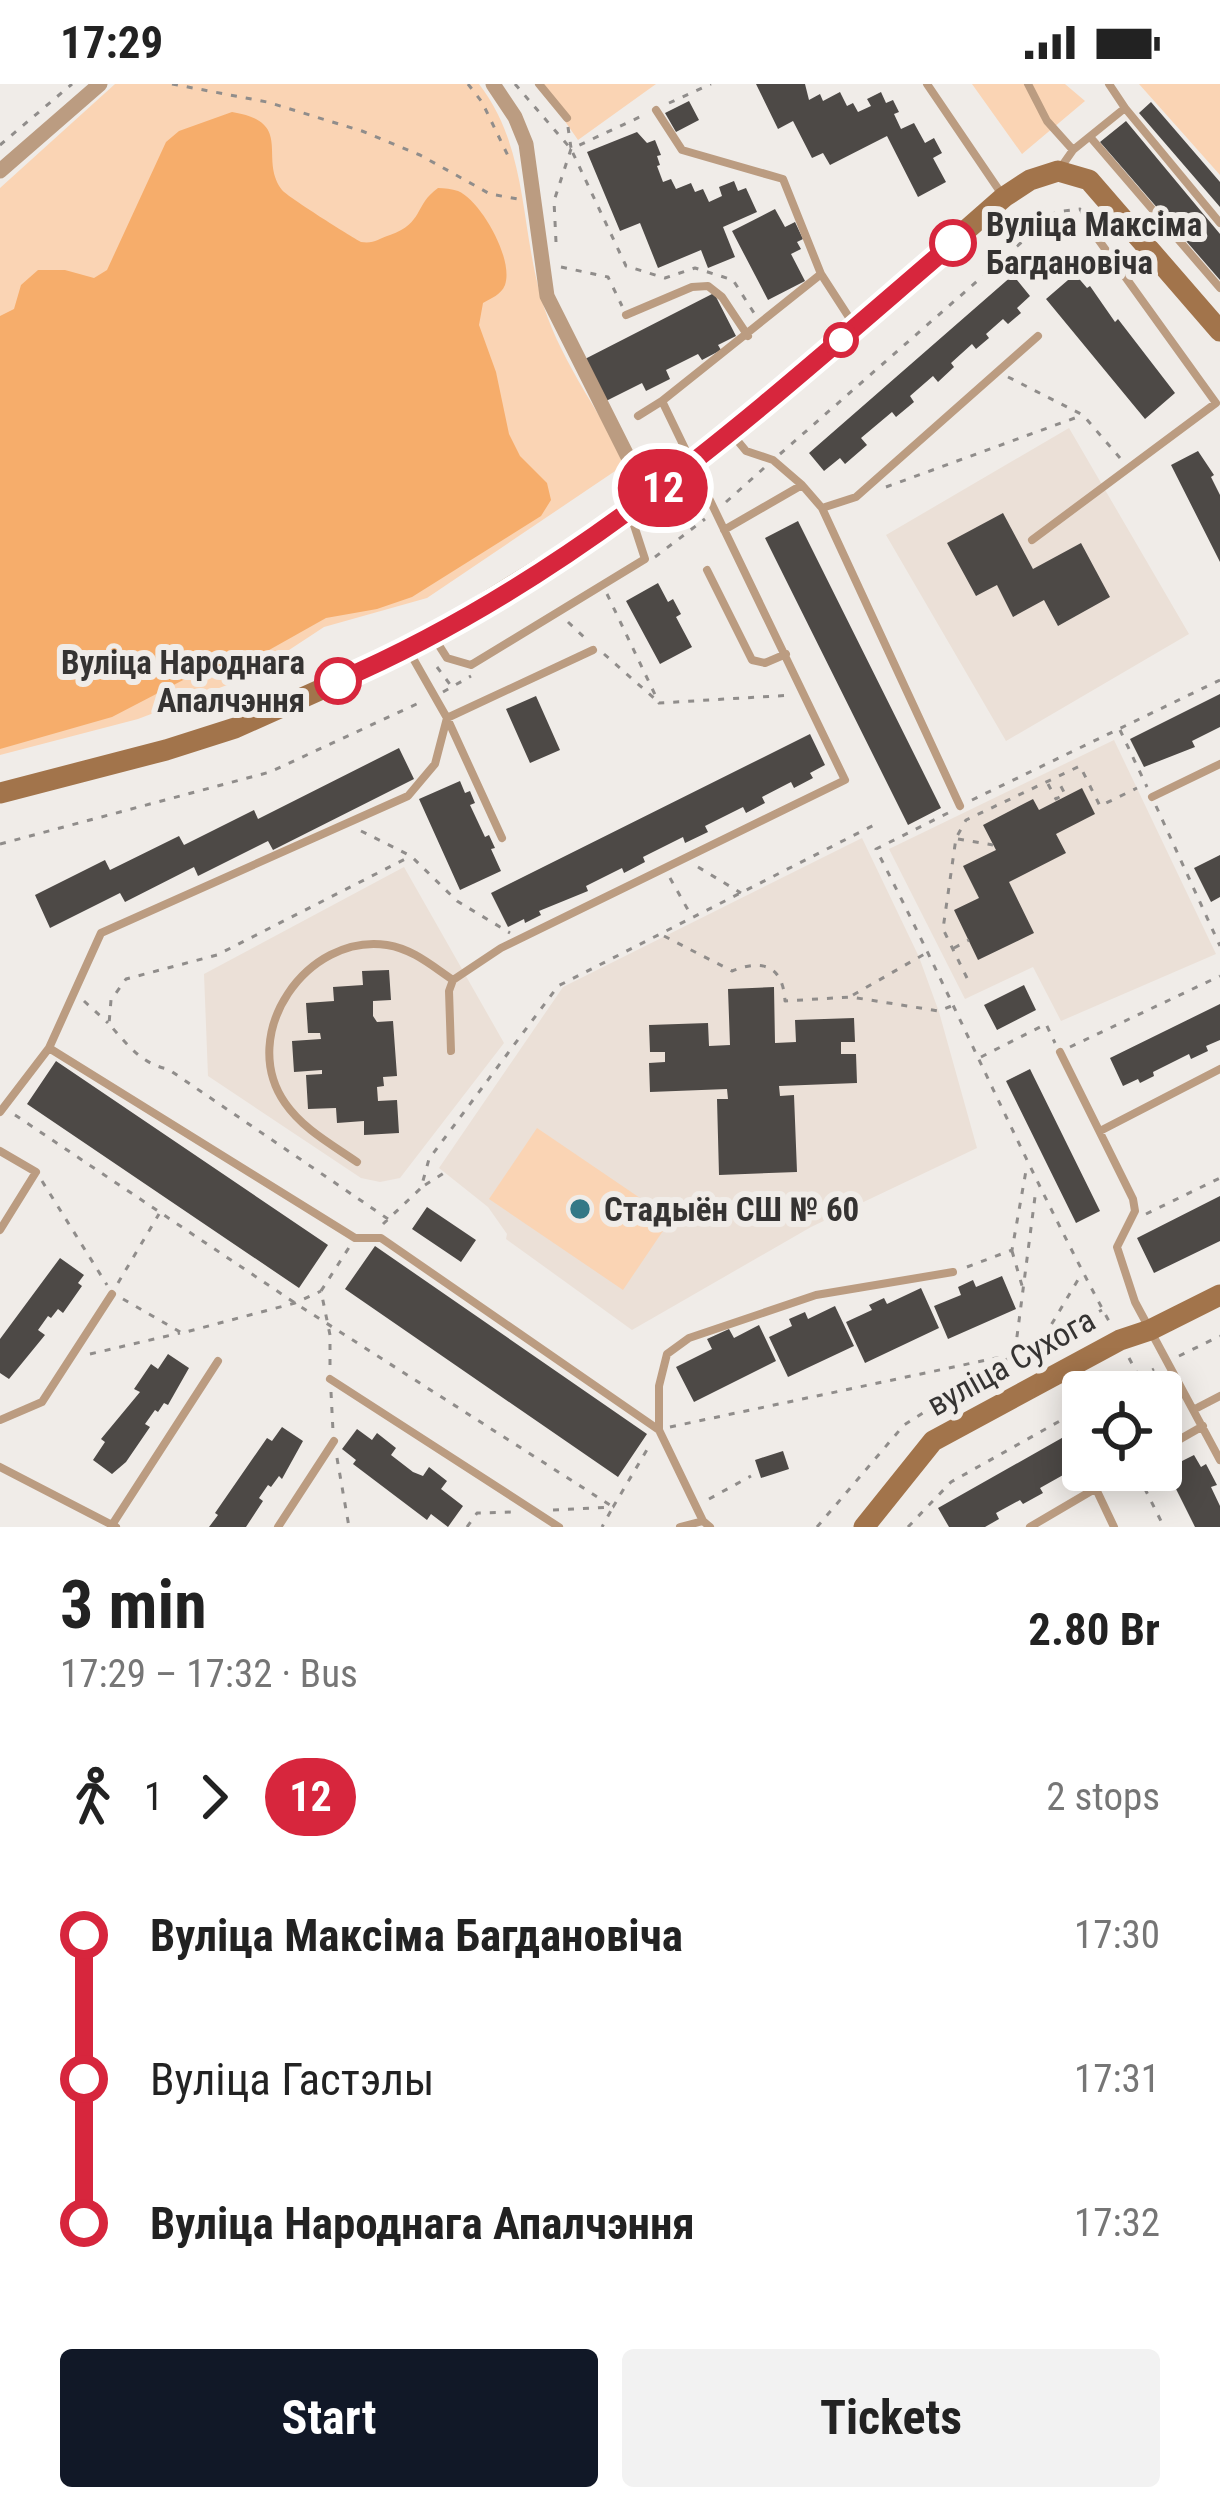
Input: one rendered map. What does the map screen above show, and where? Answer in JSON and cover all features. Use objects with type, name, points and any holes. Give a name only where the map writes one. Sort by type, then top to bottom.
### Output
[{"type":"street","points":[[0,170],[100,84]]},
{"type":"street","points":[[493,84],[526,144],[547,296],[556,321],[649,499]]},
{"type":"street","points":[[0,794],[235,728],[409,650],[578,549],[649,499],[1004,197],[1030,180],[1058,171],[1089,180],[1220,331]]},
{"type":"street","name":"вуліца Сухога","points":[[864,1527],[933,1441],[1120,1340],[1220,1295]]},
{"type":"lane","points":[[538,84],[567,118]]},
{"type":"lane","points":[[927,84],[1004,197]]},
{"type":"lane","points":[[1028,84],[1047,121],[1072,150]]},
{"type":"lane","points":[[1109,84],[1220,223]]},
{"type":"lane","points":[[1058,171],[1072,150],[1125,108]]},
{"type":"lane","points":[[656,110],[682,150],[783,179],[821,274],[855,326]]},
{"type":"lane","points":[[1091,138],[1220,288]]},
{"type":"lane","points":[[1032,540],[1219,405],[1090,228]]},
{"type":"lane","points":[[638,416],[748,337],[821,274]]},
{"type":"lane","points":[[626,315],[692,286],[708,286],[722,297],[748,337]]},
{"type":"lane","points":[[822,508],[856,497],[1038,335]]},
{"type":"lane","points":[[452,1051],[449,991],[453,980],[520,939],[842,785],[844,776],[662,401]]},
{"type":"lane","points":[[730,432],[746,451],[773,460],[822,508],[960,806]]},
{"type":"lane","points":[[724,530],[802,485]]},
{"type":"lane","points":[[432,635],[447,658],[471,665],[645,560],[630,513]]},
{"type":"lane","points":[[707,570],[752,660],[765,663],[786,654]]},
{"type":"lane","points":[[409,650],[447,718],[502,838]]},
{"type":"lane","points":[[447,718],[593,650]]},
{"type":"lane","points":[[2,1110],[50,1048],[101,933],[408,796],[435,764],[447,718]]},
{"type":"lane","points":[[1152,797],[1220,764]]},
{"type":"lane","points":[[357,1162],[302,1124],[281,1099],[267,1060],[281,998],[304,972],[362,944],[414,953],[453,980]]},
{"type":"lane","points":[[50,1048],[355,1238],[381,1238],[659,1430]]},
{"type":"lane","points":[[1060,1052],[1133,1199],[1135,1210],[1120,1235],[1119,1262],[1220,1460]]},
{"type":"lane","points":[[1100,1131],[1220,1069]]},
{"type":"lane","points":[[0,1151],[36,1172],[0,1230]]},
{"type":"lane","points":[[680,1527],[706,1524],[659,1430],[659,1386],[667,1354],[689,1338],[817,1295],[953,1272]]},
{"type":"lane","points":[[0,1420],[42,1402],[112,1294]]},
{"type":"lane","points":[[0,1467],[114,1526],[218,1361]]},
{"type":"lane","points":[[331,1379],[559,1527]]},
{"type":"lane","points":[[1195,1409],[1220,1396]]},
{"type":"lane","points":[[1182,1438],[1203,1426]]},
{"type":"lane","points":[[278,1527],[334,1441]]},
{"type":"lane","points":[[1030,1527],[1093,1491]]},
{"type":"lane","points":[[1097,1491],[1114,1527]]},
{"type":"path","points":[[0,145],[70,84]]},
{"type":"path","points":[[172,84],[267,102],[362,131],[421,155],[490,194],[520,199]]},
{"type":"path","points":[[515,84],[571,149],[626,266],[664,278],[695,268],[733,280],[761,325]]},
{"type":"path","points":[[571,149],[711,84]]},
{"type":"path","points":[[556,245],[554,201],[571,149],[567,118]]},
{"type":"path","points":[[543,268],[558,266],[608,277],[626,315]]},
{"type":"path","points":[[996,371],[1082,415],[1128,469]]},
{"type":"path","points":[[856,497],[1082,415]]},
{"type":"path","points":[[606,593],[659,703]]},
{"type":"path","points":[[566,621],[659,703],[805,694]]},
{"type":"path","points":[[436,665],[452,687]]},
{"type":"path","points":[[1136,1371],[1037,1185],[956,1004],[877,849],[1220,680]]},
{"type":"path","points":[[1119,729],[1220,946]]},
{"type":"path","points":[[967,978],[943,928],[956,838],[966,820],[1081,766],[1100,806],[1137,788]]},
{"type":"path","points":[[1047,782],[1056,799],[1065,794],[1057,777]]},
{"type":"path","points":[[422,1188],[428,1159],[558,986],[876,824]]},
{"type":"path","points":[[348,825],[411,856],[458,902],[520,939]]},
{"type":"path","points":[[956,838],[993,845]]},
{"type":"path","points":[[109,1024],[111,1000],[126,979],[217,955],[411,856]]},
{"type":"path","points":[[686,860],[741,893]]},
{"type":"path","points":[[665,870],[693,918]]},
{"type":"path","points":[[1213,932],[1220,928]]},
{"type":"path","points":[[661,934],[732,970],[752,963],[771,969],[784,983],[784,1000],[851,997],[939,1012],[956,1004]]},
{"type":"path","points":[[952,949],[968,940]]},
{"type":"path","points":[[851,997],[929,951]]},
{"type":"path","points":[[980,1058],[1046,1024],[1060,1052],[1220,976]]},
{"type":"path","points":[[74,993],[134,1052],[168,1069],[388,1219]]},
{"type":"path","points":[[2,1110],[613,1508]]},
{"type":"path","points":[[1023,1290],[1012,1250],[1027,1163]]},
{"type":"path","points":[[36,1172],[112,1294],[182,1333]]},
{"type":"path","points":[[368,1238],[444,1173]]},
{"type":"path","points":[[1131,1221],[1220,1178]]},
{"type":"path","points":[[1015,1354],[1037,1185]]},
{"type":"path","points":[[112,1294],[160,1212]]},
{"type":"path","points":[[953,1272],[1012,1250]]},
{"type":"path","points":[[1042,1340],[1083,1272]]},
{"type":"path","points":[[70,1359],[295,1303],[321,1291]]},
{"type":"path","points":[[817,1527],[904,1425],[1015,1354],[1103,1309]]},
{"type":"path","points":[[602,1527],[659,1430],[1015,1354]]},
{"type":"path","points":[[908,1527],[951,1482],[1062,1420]]},
{"type":"path","points":[[697,1506],[751,1476]]},
{"type":"path","points":[[1143,1491],[1164,1527]]},
{"type":"path","points":[[467,1527],[477,1514],[613,1508]]},
{"type":"shaded area","points":[[115,84],[479,84],[495,109],[515,160],[534,270],[548,318],[567,361],[627,463],[427,598],[324,627],[248,677],[138,719],[0,755],[0,188]]},
{"type":"shaded area","points":[[539,84],[656,84],[578,140]]},
{"type":"shaded area","points":[[972,84],[1065,84],[1085,101],[1022,154]]},
{"type":"shaded area","points":[[1139,84],[1220,84],[1220,175]]},
{"type":"shaded area","points":[[232,112],[251,117],[269,133],[282,190],[361,242],[401,230],[438,188],[458,191],[476,206],[500,246],[507,274],[501,291],[483,303],[479,325],[496,372],[509,434],[520,456],[547,483],[551,500],[541,516],[412,597],[326,618],[239,667],[187,678],[112,717],[0,749],[0,316],[14,309],[21,285],[38,270],[65,270],[94,278],[107,270],[166,142],[179,131]]},
{"type":"shaded area","points":[[1069,428],[1189,634],[1006,741],[886,535]]},
{"type":"shaded area","points":[[1114,740],[1216,954],[1061,1021],[1033,967],[965,999],[889,849]]},
{"type":"shaded area","points":[[862,838],[919,957],[977,1148],[811,1227],[632,1330],[506,1239],[488,1207],[439,1168],[563,987]]},
{"type":"shaded area","points":[[404,867],[504,1043],[400,1178],[380,1182],[361,1178],[208,1076],[204,974]]},
{"type":"shaded area","name":"Стадыён СШ № 60","points":[[537,1128],[671,1219],[623,1290],[489,1199]]},
{"type":"building","points":[[756,84],[805,84],[809,100],[820,94],[823,101],[840,92],[847,106],[853,103],[858,112],[871,106],[867,99],[881,92],[886,103],[893,100],[901,129],[914,123],[925,143],[934,138],[942,153],[933,158],[946,182],[918,197],[887,136],[830,165],[823,153],[812,158],[793,121],[778,129]]},
{"type":"building","points":[[689,101],[699,120],[676,132],[665,113]]},
{"type":"building","points":[[1151,102],[1220,182],[1220,207],[1139,113]]},
{"type":"building","points":[[1126,121],[1220,234],[1220,280],[1100,142]]},
{"type":"building","points":[[637,132],[647,143],[655,140],[663,182],[671,179],[676,189],[691,183],[695,192],[703,189],[709,202],[722,196],[719,187],[734,181],[738,191],[746,188],[757,212],[723,227],[735,257],[708,268],[701,250],[658,268],[640,223],[620,231],[587,152]]},
{"type":"building","points":[[775,209],[785,227],[795,222],[803,239],[797,242],[801,249],[791,254],[805,281],[768,300],[732,231]]},
{"type":"building","points":[[1075,274],[1090,286],[1115,322],[1118,319],[1175,393],[1145,419],[1046,299]]},
{"type":"building","points":[[1013,275],[1030,296],[1017,308],[1021,313],[1008,324],[1003,319],[976,349],[972,344],[938,382],[933,376],[910,396],[914,402],[896,417],[892,412],[861,438],[867,445],[845,464],[840,458],[824,471],[809,453]]},
{"type":"building","points":[[714,293],[736,336],[702,360],[698,354],[666,370],[670,379],[646,391],[642,383],[604,402],[583,360]]},
{"type":"building","points":[[1198,451],[1220,495],[1220,562],[1171,465]]},
{"type":"building","points":[[1003,513],[1033,569],[1081,543],[1110,597],[1058,626],[1044,600],[1013,617],[997,585],[976,596],[947,543]]},
{"type":"building","points":[[798,521],[941,808],[908,825],[765,538]]},
{"type":"building","points":[[658,583],[681,614],[676,617],[692,647],[660,664],[626,601]]},
{"type":"building","points":[[1220,694],[1220,727],[1192,741],[1195,747],[1144,767],[1130,739]]},
{"type":"building","points":[[536,696],[560,750],[530,763],[506,709]]},
{"type":"building","points":[[810,734],[825,765],[810,773],[813,778],[794,788],[791,782],[762,797],[765,803],[746,813],[743,807],[705,826],[708,832],[685,843],[683,837],[643,857],[645,862],[624,873],[622,868],[586,886],[588,891],[508,927],[491,893]]},
{"type":"building","points":[[399,748],[414,779],[273,850],[268,841],[198,876],[194,867],[125,902],[120,893],[50,928],[35,895],[105,860],[110,870],[179,836],[184,845],[254,810],[258,819]]},
{"type":"building","points":[[460,781],[465,793],[470,791],[475,803],[470,805],[485,837],[489,835],[501,871],[460,890],[419,799]]},
{"type":"building","points":[[1082,788],[1095,814],[1056,834],[1066,853],[1009,882],[1034,933],[978,960],[954,910],[979,898],[963,866],[996,850],[983,825],[1033,799],[1039,810]]},
{"type":"building","points":[[1220,855],[1220,897],[1211,902],[1194,868]]},
{"type":"building","points":[[389,970],[391,1000],[373,1001],[373,1016],[377,1022],[393,1021],[397,1076],[383,1077],[384,1086],[377,1087],[378,1101],[397,1100],[399,1133],[364,1135],[364,1121],[337,1123],[336,1108],[308,1109],[306,1075],[322,1074],[322,1070],[294,1072],[292,1041],[321,1039],[320,1033],[308,1033],[306,1003],[334,1001],[333,987],[363,985],[362,971]]},
{"type":"building","points":[[1024,985],[1036,1010],[997,1030],[984,1005]]},
{"type":"building","points":[[774,987],[775,1043],[796,1042],[795,1020],[854,1018],[855,1042],[841,1042],[841,1054],[856,1054],[857,1083],[779,1086],[780,1096],[794,1095],[797,1172],[719,1175],[717,1099],[728,1099],[727,1089],[650,1092],[649,1063],[665,1062],[665,1052],[650,1052],[649,1025],[708,1023],[709,1046],[730,1045],[728,989]]},
{"type":"building","points":[[1220,1004],[1220,1040],[1206,1046],[1208,1051],[1191,1059],[1189,1054],[1140,1083],[1138,1079],[1123,1086],[1110,1058]]},
{"type":"building","points":[[56,1061],[328,1245],[299,1288],[27,1104]]},
{"type":"building","points":[[1030,1069],[1100,1211],[1076,1223],[1006,1081]]},
{"type":"building","points":[[1220,1196],[1220,1241],[1154,1273],[1137,1238]]},
{"type":"building","points":[[427,1207],[476,1240],[461,1262],[412,1229]]},
{"type":"building","points":[[375,1246],[647,1434],[618,1477],[345,1289]]},
{"type":"building","points":[[60,1258],[84,1275],[78,1283],[82,1286],[63,1313],[58,1309],[48,1316],[38,1330],[45,1335],[9,1379],[0,1373],[0,1339]]},
{"type":"building","points":[[1002,1276],[1016,1309],[948,1339],[934,1306],[961,1295],[958,1287],[973,1280],[976,1287]]},
{"type":"building","points":[[921,1288],[939,1328],[865,1363],[846,1322],[872,1310],[869,1305],[884,1298],[887,1304]]},
{"type":"building","points":[[835,1306],[854,1346],[788,1377],[769,1337],[792,1326],[789,1319],[805,1312],[808,1319]]},
{"type":"building","points":[[759,1325],[776,1361],[694,1402],[676,1367],[712,1349],[707,1339],[729,1329],[734,1338]]},
{"type":"building","points":[[168,1354],[189,1368],[168,1405],[155,1410],[145,1424],[150,1427],[112,1474],[93,1460],[105,1442],[101,1439],[140,1392],[134,1389],[151,1364],[158,1369]]},
{"type":"building","points":[[282,1427],[303,1441],[282,1479],[279,1476],[268,1485],[246,1527],[209,1527],[267,1438],[272,1441]]},
{"type":"building","points":[[357,1429],[372,1440],[377,1433],[396,1448],[391,1455],[413,1472],[423,1476],[429,1467],[447,1481],[441,1489],[463,1506],[448,1527],[431,1514],[427,1520],[353,1464],[356,1460],[342,1449]]},
{"type":"building","points":[[1062,1438],[1062,1476],[1040,1488],[1043,1493],[996,1513],[999,1519],[985,1527],[949,1527],[938,1508]]},
{"type":"building","points":[[783,1451],[789,1469],[761,1478],[755,1460]]},
{"type":"building","points":[[1194,1455],[1201,1467],[1206,1464],[1217,1485],[1211,1487],[1220,1506],[1220,1527],[1195,1527],[1177,1491],[1182,1491],[1182,1461]]},
{"type":"bus line","name":"12","points":[[338,681],[409,650],[594,539],[693,465],[953,243]]},
{"type":"place","name":"Вуліца Максіма Багдановіча","points":[[953,243]]},
{"type":"place","name":"Вуліца Народнага Апалчэння","points":[[338,681]]},
{"type":"place","name":"Стадыён СШ № 60","points":[[580,1209]]}]
